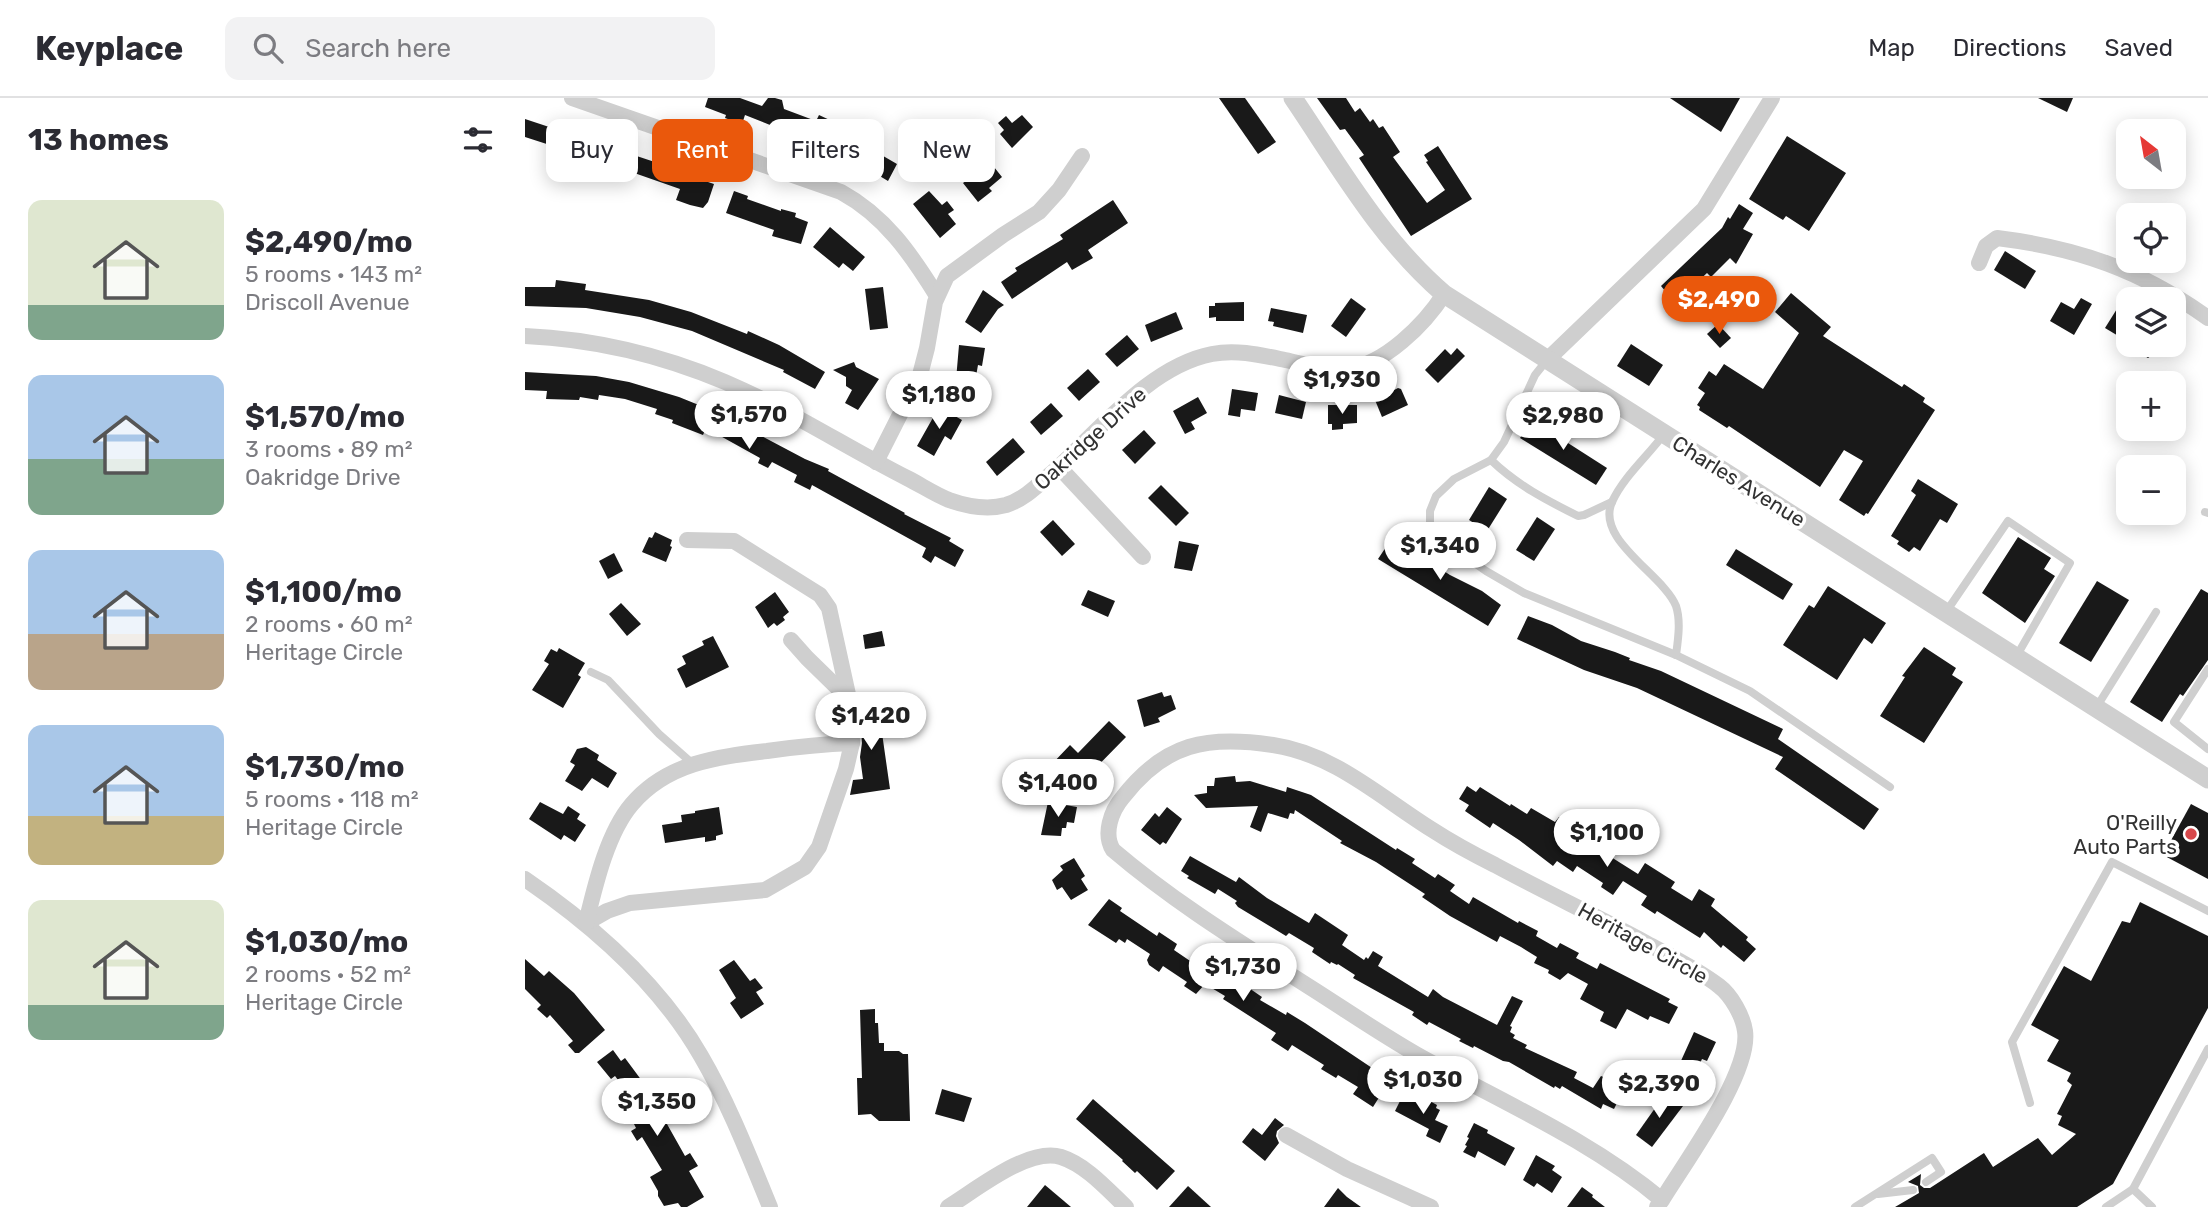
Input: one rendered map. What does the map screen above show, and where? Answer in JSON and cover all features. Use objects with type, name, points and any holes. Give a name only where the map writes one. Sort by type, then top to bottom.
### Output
[{"type":"street","points":[[572,98],[841,192],[859,202],[881,220],[912,255],[937,296]]},
{"type":"street","name":"Charles Avenue","points":[[1293,98],[1388,238],[1420,273],[1444,293],[2208,779]]},
{"type":"street","points":[[1547,360],[1704,209],[1772,98]]},
{"type":"street","points":[[876,462],[920,375],[937,296],[947,276],[1039,212],[1059,190],[1082,156]]},
{"type":"street","points":[[1979,263],[1986,246],[1997,238],[2086,254],[2164,289],[2208,318]]},
{"type":"street","name":"Oakridge Drive","points":[[525,336],[611,346],[662,359],[725,382],[796,416],[950,500],[975,507],[1005,505],[1020,499],[1059,467],[1133,398],[1168,370],[1189,359],[1215,353],[1250,352],[1319,368],[1346,370],[1370,364],[1409,336],[1444,293]]},
{"type":"street","points":[[1059,467],[1143,557]]},
{"type":"street","points":[[586,923],[607,911],[630,903],[775,887],[805,867],[819,847],[846,769],[852,743],[849,699],[829,608],[820,595],[734,541],[687,540]]},
{"type":"street","points":[[791,640],[849,699]]},
{"type":"street","name":"Heritage Circle","points":[[1235,742],[1273,745],[1307,753],[1341,768],[1432,829],[1485,859],[1619,928],[1722,987],[1740,1013],[1745,1031],[1745,1047],[1727,1095],[1660,1203],[1639,1180],[1573,1139],[1418,1055],[1203,920],[1156,887],[1109,845],[1109,825],[1120,799],[1157,761],[1190,745],[1235,742]]},
{"type":"street","points":[[586,923],[595,886],[618,826],[632,804],[657,781],[676,769],[710,758],[852,743]]},
{"type":"street","points":[[525,879],[586,923],[631,965],[669,1009],[700,1054],[728,1107],[771,1207]]},
{"type":"street","points":[[1286,1135],[1346,1169],[1431,1207]]},
{"type":"street","points":[[948,1207],[1023,1161],[1044,1155],[1061,1157],[1081,1167],[1126,1207]]},
{"type":"lane","points":[[1547,360],[1535,375],[1504,442],[1492,460],[1454,479],[1436,496],[1430,511],[1430,523],[1439,538],[1486,571],[1524,593],[1676,654],[1750,691],[1890,787]]},
{"type":"lane","points":[[1664,433],[1622,485],[1609,512],[1611,523],[1622,542],[1666,588],[1675,603],[1678,611],[1676,654]]},
{"type":"lane","points":[[1492,460],[1508,476],[1542,499],[1578,516],[1612,502]]},
{"type":"lane","points":[[1946,612],[2008,521],[2070,563],[2016,657]]},
{"type":"lane","points":[[2096,708],[2156,612]]},
{"type":"lane","points":[[2208,669],[2174,722],[2208,749]]},
{"type":"lane","points":[[591,672],[608,680],[659,734],[693,764]]},
{"type":"lane","points":[[2030,1104],[2012,1042],[2112,862],[2208,911]]},
{"type":"lane","points":[[2106,1207],[2133,1189],[2208,1049]]},
{"type":"lane","points":[[1855,1207],[1932,1158],[1941,1172],[1926,1182]]},
{"type":"lane","points":[[2133,1189],[2152,1207]]},
{"type":"lane","points":[[1875,1194],[1913,1190]]},
{"type":"building","points":[[708,98],[740,98],[762,106],[768,98],[775,98],[782,100],[784,109],[811,119],[767,119],[767,124],[745,115],[744,119],[728,119],[725,118],[726,115],[705,107]]},
{"type":"building","points":[[1219,98],[1245,98],[1276,142],[1258,154]]},
{"type":"building","points":[[1317,98],[1346,98],[1355,112],[1360,108],[1370,122],[1373,119],[1379,128],[1383,126],[1400,152],[1393,157],[1427,203],[1445,190],[1424,155],[1438,146],[1472,199],[1411,236],[1359,158],[1364,155],[1345,129],[1340,130]]},
{"type":"building","points":[[1670,98],[1740,98],[1721,132]]},
{"type":"building","points":[[2038,98],[2073,98],[2067,112]]},
{"type":"building","points":[[1022,115],[1033,127],[1012,148],[1000,134],[1004,130],[998,123],[1006,116],[1012,123]]},
{"type":"building","points":[[525,119],[546,126],[546,144],[525,137]]},
{"type":"building","points":[[1787,136],[1846,173],[1809,231],[1786,216],[1783,220],[1749,199]]},
{"type":"building","points":[[638,156],[652,161],[652,179],[638,174]]},
{"type":"building","points":[[884,156],[897,164],[888,181],[884,179]]},
{"type":"building","points":[[995,168],[1002,177],[989,188],[992,191],[978,202],[963,183],[995,182]]},
{"type":"building","points":[[660,182],[714,184],[703,208],[676,200],[680,189]]},
{"type":"building","points":[[734,191],[748,196],[747,199],[781,211],[796,213],[795,217],[808,222],[801,244],[772,236],[774,230],[726,213]]},
{"type":"building","points":[[929,191],[942,205],[947,201],[954,210],[948,214],[956,224],[940,238],[913,204]]},
{"type":"building","points":[[1113,200],[1128,223],[1088,250],[1093,258],[1072,270],[1067,262],[1012,299],[1001,282],[1017,271],[1015,268],[1063,239],[1060,235]]},
{"type":"building","points":[[1739,204],[1753,213],[1743,229],[1753,234],[1736,264],[1730,258],[1711,277],[1707,273],[1675,303],[1661,286],[1722,228]]},
{"type":"building","points":[[830,227],[865,257],[853,271],[843,263],[839,268],[813,247]]},
{"type":"building","points":[[2005,251],[2036,271],[2025,289],[1994,270]]},
{"type":"building","points":[[556,280],[586,284],[585,290],[649,300],[691,312],[747,334],[748,331],[779,345],[825,372],[815,389],[783,372],[784,370],[692,331],[640,317],[586,308],[525,306],[525,287],[555,287]]},
{"type":"building","points":[[883,287],[888,328],[870,330],[865,289]]},
{"type":"building","points":[[983,290],[1004,305],[981,333],[965,322]]},
{"type":"building","points":[[1791,293],[1831,327],[1823,336],[1902,387],[1904,384],[1925,398],[1923,402],[1935,410],[1868,514],[1864,516],[1839,500],[1863,461],[1844,450],[1820,487],[1729,426],[1727,428],[1699,410],[1697,405],[1705,393],[1698,388],[1709,371],[1716,376],[1724,364],[1763,389],[1799,333],[1775,312]]},
{"type":"building","points":[[1351,298],[1366,309],[1346,337],[1331,326]]},
{"type":"building","points":[[2081,298],[2092,304],[2074,335],[2050,321],[2061,302],[2074,309]]},
{"type":"building","points":[[1244,302],[1244,321],[1216,321],[1216,317],[1209,318],[1209,306],[1215,306],[1215,303]]},
{"type":"building","points":[[1271,308],[1307,315],[1303,333],[1273,326],[1274,322],[1268,321]]},
{"type":"building","points":[[2116,310],[2116,335],[2105,328]]},
{"type":"building","points":[[1176,312],[1183,329],[1151,342],[1145,325]]},
{"type":"building","points":[[1718,324],[1731,338],[1720,348],[1707,334]]},
{"type":"building","points":[[1127,335],[1139,349],[1117,367],[1105,354]]},
{"type":"building","points":[[1631,344],[1663,365],[1649,386],[1617,366]]},
{"type":"building","points":[[959,345],[985,348],[982,366],[978,365],[975,382],[956,380]]},
{"type":"building","points":[[1457,348],[1465,356],[1438,383],[1425,370],[1445,349],[1451,355]]},
{"type":"building","points":[[854,362],[856,367],[879,379],[858,410],[845,403],[852,390],[846,386],[846,377],[833,370]]},
{"type":"building","points":[[1088,369],[1100,382],[1079,401],[1067,388]]},
{"type":"building","points":[[525,372],[596,376],[629,382],[679,397],[716,412],[829,469],[828,471],[904,514],[951,538],[949,541],[964,550],[955,567],[935,556],[931,563],[922,557],[926,548],[812,485],[810,490],[794,482],[797,475],[772,462],[768,468],[758,463],[760,458],[706,428],[703,435],[655,414],[657,409],[625,399],[599,395],[598,400],[580,397],[579,400],[546,399],[547,391],[525,390]]},
{"type":"building","points":[[1398,388],[1408,405],[1382,417],[1375,400]]},
{"type":"building","points":[[1232,389],[1258,393],[1255,411],[1241,409],[1240,417],[1228,415]]},
{"type":"building","points":[[1279,395],[1306,402],[1302,419],[1275,413]]},
{"type":"building","points":[[1198,397],[1207,413],[1191,422],[1195,429],[1185,434],[1173,411]]},
{"type":"building","points":[[1051,403],[1063,416],[1041,435],[1030,422]]},
{"type":"building","points":[[1328,405],[1357,405],[1357,423],[1343,424],[1343,429],[1332,430],[1332,424],[1328,424]]},
{"type":"building","points":[[939,407],[962,420],[951,440],[945,436],[934,456],[917,446]]},
{"type":"building","points":[[1532,420],[1607,468],[1596,485],[1520,438]]},
{"type":"building","points":[[1144,430],[1156,443],[1135,464],[1122,450]]},
{"type":"building","points":[[1013,438],[1025,452],[997,476],[986,462]]},
{"type":"building","points":[[1918,479],[1958,504],[1947,523],[1940,519],[1920,551],[1914,547],[1909,552],[1891,536],[1916,495],[1911,491]]},
{"type":"building","points":[[1161,485],[1189,513],[1176,526],[1148,498]]},
{"type":"building","points":[[1489,487],[1507,499],[1487,531],[1469,520]]},
{"type":"building","points":[[1537,517],[1555,529],[1534,561],[1516,550]]},
{"type":"building","points":[[1053,520],[1075,544],[1062,556],[1040,532]]},
{"type":"building","points":[[655,532],[672,540],[666,562],[642,552],[649,537],[652,538]]},
{"type":"building","points":[[2018,537],[2051,558],[2044,569],[2055,576],[2025,623],[1982,593]]},
{"type":"building","points":[[1392,538],[1501,605],[1488,626],[1378,559]]},
{"type":"building","points":[[1179,541],[1199,545],[1192,571],[1174,568]]},
{"type":"building","points":[[1736,549],[1793,584],[1783,600],[1726,565]]},
{"type":"building","points":[[614,553],[623,571],[608,579],[599,561]]},
{"type":"building","points":[[2097,581],[2129,600],[2091,662],[2059,643]]},
{"type":"building","points":[[1828,586],[1886,623],[1872,644],[1864,638],[1837,680],[1783,645],[1809,605],[1814,608]]},
{"type":"building","points":[[2201,589],[2208,593],[2208,660],[2183,696],[2180,694],[2162,722],[2130,702]]},
{"type":"building","points":[[1088,590],[1115,601],[1108,617],[1081,605]]},
{"type":"building","points":[[775,592],[789,612],[783,617],[785,620],[768,628],[755,607]]},
{"type":"building","points":[[621,603],[641,624],[627,636],[609,614]]},
{"type":"building","points":[[1528,616],[1581,641],[1661,671],[1783,729],[1778,739],[1879,809],[1864,830],[1775,769],[1783,757],[1637,688],[1584,670],[1517,639]]},
{"type":"building","points":[[882,631],[885,646],[865,649],[863,635]]},
{"type":"building","points":[[713,636],[729,667],[686,688],[677,669],[686,664],[682,656],[704,645],[702,641]]},
{"type":"building","points":[[1924,647],[1956,668],[1952,675],[1963,682],[1924,743],[1880,716],[1905,677],[1902,676]]},
{"type":"building","points":[[559,648],[585,663],[578,675],[581,677],[563,708],[532,690],[549,664],[544,661],[551,649],[557,652]]},
{"type":"building","points":[[1162,692],[1164,697],[1171,695],[1176,709],[1158,718],[1160,722],[1144,727],[1137,700]]},
{"type":"building","points":[[871,693],[878,733],[882,733],[890,789],[850,795],[853,780],[863,779],[859,695]]},
{"type":"building","points":[[840,709],[841,724],[826,727],[823,712]]},
{"type":"building","points":[[1109,721],[1126,737],[1076,788],[1052,764],[1070,745],[1078,753]]},
{"type":"building","points":[[586,747],[599,755],[597,760],[617,773],[608,788],[592,778],[582,791],[565,781],[575,765],[570,762],[577,749]]},
{"type":"building","points":[[1235,776],[1236,782],[1250,781],[1286,792],[1287,787],[1311,795],[1396,850],[1397,848],[1415,859],[1412,863],[1435,878],[1438,874],[1455,885],[1450,891],[1469,904],[1473,897],[1518,923],[1519,921],[1538,931],[1536,936],[1557,948],[1560,943],[1579,953],[1576,958],[1597,969],[1600,963],[1670,999],[1668,1002],[1678,1007],[1669,1024],[1650,1016],[1648,1020],[1627,1009],[1616,1029],[1600,1021],[1604,1012],[1580,999],[1588,984],[1568,973],[1560,980],[1548,973],[1549,970],[1534,963],[1537,957],[1521,947],[1500,936],[1497,942],[1450,916],[1422,897],[1425,894],[1376,862],[1340,843],[1342,841],[1295,810],[1294,814],[1290,813],[1288,819],[1268,813],[1261,832],[1250,827],[1258,806],[1206,808],[1194,795],[1207,793],[1207,786],[1214,786],[1215,778]]},
{"type":"building","points":[[1467,786],[1476,792],[1480,787],[1527,814],[1531,808],[1555,822],[1559,817],[1594,839],[1592,845],[1638,874],[1645,863],[1675,882],[1671,888],[1692,901],[1699,889],[1715,899],[1711,906],[1748,937],[1746,940],[1756,949],[1744,962],[1723,945],[1721,948],[1704,932],[1700,938],[1657,911],[1655,914],[1641,905],[1647,896],[1623,881],[1613,895],[1601,887],[1603,883],[1577,866],[1573,872],[1557,861],[1553,866],[1493,823],[1490,828],[1465,811],[1469,805],[1459,799]]},
{"type":"building","points":[[540,802],[563,814],[568,806],[580,814],[577,819],[586,825],[575,842],[564,835],[561,840],[529,819]]},
{"type":"building","points":[[1048,802],[1077,807],[1074,823],[1067,822],[1066,828],[1062,828],[1061,836],[1041,835]]},
{"type":"building","name":"O'Reilly Auto Parts","points":[[2191,804],[2208,813],[2208,879],[2163,855]]},
{"type":"building","points":[[719,807],[723,834],[716,836],[716,840],[705,842],[705,837],[665,843],[662,825],[682,822],[681,815]]},
{"type":"building","points":[[1167,807],[1182,819],[1166,844],[1163,842],[1160,845],[1141,830],[1155,813],[1159,817]]},
{"type":"building","points":[[1190,856],[1236,882],[1239,877],[1267,898],[1309,923],[1315,913],[1348,935],[1342,945],[1364,960],[1366,957],[1368,959],[1373,951],[1383,957],[1378,966],[1428,997],[1433,989],[1497,1025],[1512,996],[1523,1001],[1510,1026],[1510,1032],[1515,1035],[1513,1038],[1527,1045],[1525,1048],[1577,1072],[1574,1078],[1593,1088],[1601,1076],[1610,1080],[1607,1085],[1622,1093],[1614,1109],[1603,1104],[1601,1109],[1562,1086],[1560,1089],[1555,1086],[1554,1088],[1509,1062],[1459,1041],[1461,1039],[1429,1022],[1427,1025],[1412,1015],[1414,1012],[1353,978],[1355,975],[1338,964],[1330,964],[1312,952],[1314,948],[1289,933],[1286,936],[1238,907],[1235,903],[1237,901],[1218,889],[1215,894],[1187,878],[1189,876],[1181,871]]},
{"type":"building","points":[[1074,858],[1085,876],[1081,879],[1088,890],[1071,900],[1062,887],[1057,890],[1052,880],[1063,870],[1060,866]]},
{"type":"building","points":[[1109,899],[1122,908],[1120,911],[1157,936],[1159,932],[1177,944],[1174,950],[1196,965],[1200,960],[1243,990],[1246,986],[1262,997],[1260,1000],[1305,1023],[1390,1080],[1373,1107],[1353,1094],[1358,1087],[1321,1069],[1324,1065],[1292,1045],[1288,1051],[1271,1040],[1276,1033],[1223,999],[1225,996],[1205,984],[1196,994],[1184,986],[1187,982],[1163,966],[1159,972],[1149,965],[1147,960],[1150,954],[1127,939],[1125,943],[1119,939],[1116,943],[1088,925]]},
{"type":"building","points":[[2140,902],[2208,936],[2208,1008],[2113,1184],[2077,1207],[1895,1207],[1919,1193],[1918,1186],[1908,1182],[1921,1174],[1920,1185],[1930,1188],[1984,1153],[1993,1167],[2038,1138],[2052,1155],[2076,1134],[2058,1125],[2062,1116],[2057,1114],[2072,1085],[2067,1081],[2071,1073],[2047,1061],[2059,1040],[2031,1025],[2064,966],[2091,981],[2122,921],[2130,923]]},
{"type":"building","points":[[525,959],[544,976],[549,971],[574,993],[605,1030],[579,1053],[575,1053],[568,1045],[573,1041],[550,1015],[547,1018],[537,1009],[541,1005],[525,989]]},
{"type":"building","points":[[734,960],[750,981],[755,978],[763,988],[756,992],[764,1004],[741,1019],[730,1003],[736,998],[719,970]]},
{"type":"building","points":[[875,1009],[879,1043],[884,1043],[884,1051],[908,1054],[910,1121],[879,1121],[871,1114],[858,1115],[857,1078],[862,1078],[860,1010]]},
{"type":"building","points":[[1694,1032],[1716,1042],[1707,1061],[1702,1059],[1697,1070],[1680,1063]]},
{"type":"building","points":[[613,1050],[621,1061],[625,1058],[645,1085],[685,1156],[690,1153],[698,1166],[689,1171],[704,1197],[687,1207],[681,1207],[678,1203],[664,1206],[658,1196],[650,1177],[662,1170],[642,1137],[637,1141],[631,1131],[636,1128],[633,1122],[642,1117],[637,1108],[639,1107],[615,1076],[611,1079],[597,1062]]},
{"type":"building","points":[[942,1089],[972,1098],[964,1122],[935,1114]]},
{"type":"building","points":[[1404,1093],[1424,1103],[1426,1099],[1437,1105],[1436,1108],[1440,1110],[1435,1120],[1448,1126],[1440,1143],[1426,1136],[1429,1129],[1395,1111]]},
{"type":"building","points":[[1665,1094],[1683,1106],[1652,1147],[1636,1135]]},
{"type":"building","points":[[1093,1099],[1175,1171],[1157,1190],[1076,1119]]},
{"type":"building","points":[[1275,1118],[1284,1125],[1277,1131],[1279,1143],[1265,1161],[1242,1142],[1253,1128],[1262,1135]]},
{"type":"building","points":[[1474,1123],[1515,1148],[1505,1166],[1478,1151],[1475,1158],[1463,1152]]},
{"type":"building","points":[[1536,1155],[1555,1166],[1552,1170],[1562,1177],[1552,1193],[1537,1183],[1534,1187],[1523,1180]]},
{"type":"building","points":[[1045,1185],[1071,1207],[1027,1207]]},
{"type":"building","points":[[1188,1186],[1211,1207],[1169,1207]]},
{"type":"building","points":[[1582,1187],[1593,1195],[1592,1197],[1605,1207],[1567,1207]]},
{"type":"building","points":[[1338,1188],[1347,1197],[1361,1207],[1324,1207]]},
{"type":"place","name":"O'Reilly Auto Parts","points":[[2191,834]]}]
